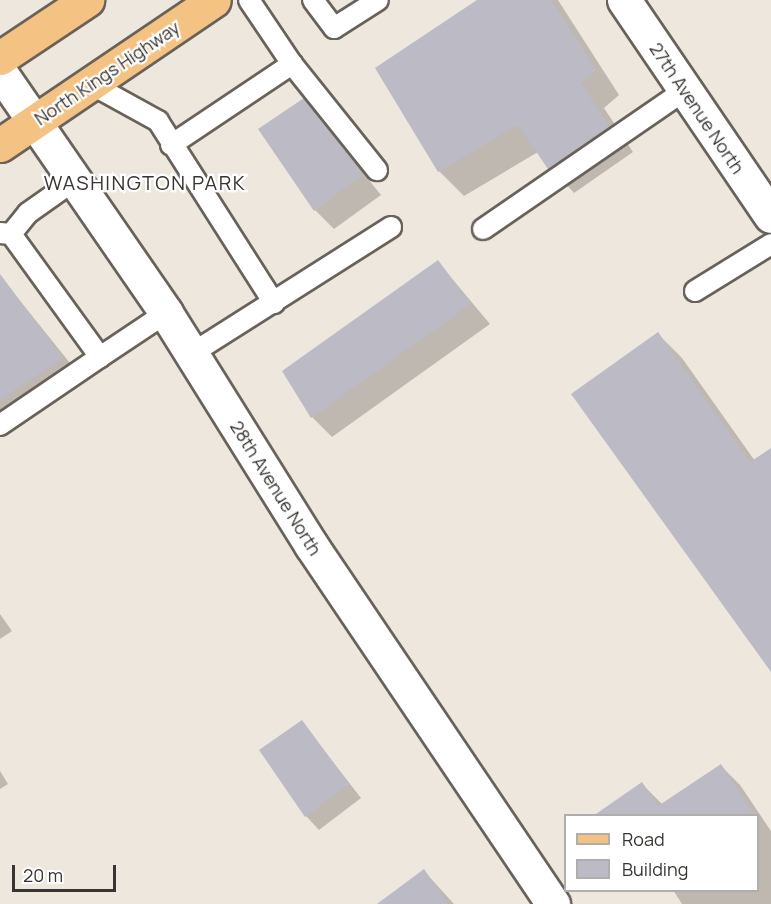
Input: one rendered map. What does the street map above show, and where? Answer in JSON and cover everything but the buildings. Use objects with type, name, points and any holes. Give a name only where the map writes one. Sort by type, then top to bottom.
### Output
[{"type":"main road","name":"North Kings Highway","points":[[0,145],[214,0]]},
{"type":"main road","points":[[0,58],[77,3]]},
{"type":"street","name":"27th Avenue North","points":[[624,0],[771,216]]},
{"type":"street","name":"28th Avenue North","points":[[0,72],[72,182],[166,313],[311,545],[553,904]]},
{"type":"lane","points":[[249,0],[292,64],[377,170]]},
{"type":"lane","points":[[313,0],[334,28],[378,0]]},
{"type":"lane","points":[[171,145],[292,64]]},
{"type":"lane","points":[[91,84],[158,121],[171,145],[274,303]]},
{"type":"lane","points":[[483,229],[685,90]]},
{"type":"lane","points":[[72,182],[28,213],[5,233],[100,357]]},
{"type":"lane","points":[[191,354],[391,227]]},
{"type":"lane","points":[[696,291],[771,244]]},
{"type":"lane","points":[[0,425],[166,313]]},
{"type":"district","name":"WASHINGTON PARK","points":[[145,182]]}]
